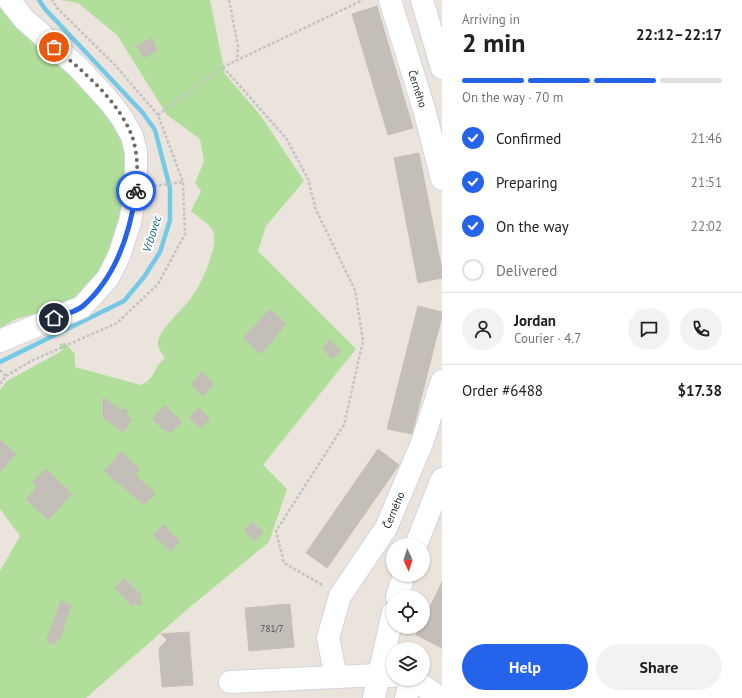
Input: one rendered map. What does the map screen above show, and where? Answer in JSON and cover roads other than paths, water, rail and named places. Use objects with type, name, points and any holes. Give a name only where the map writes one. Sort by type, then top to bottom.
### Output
[{"type":"street","points":[[0,341],[82,308],[108,278],[119,256],[130,222],[136,189],[136,152],[132,136],[122,118],[110,102],[78,68],[24,19],[9,0]]},
{"type":"street","name":"Černého","points":[[390,0],[424,109],[442,179]]},
{"type":"street","points":[[422,0],[442,68]]},
{"type":"street","name":"Černého","points":[[336,677],[328,638],[340,596],[386,528],[422,443],[442,381]]},
{"type":"street","points":[[419,538],[442,479]]},
{"type":"street","points":[[230,682],[386,676],[374,698]]},
{"type":"street","points":[[406,698],[410,686]]},
{"type":"street","points":[[422,686],[436,695],[437,698]]},
{"type":"waterway","name":"Vrbovec","points":[[0,362],[124,301],[144,277],[160,252],[170,220],[170,188],[155,130],[143,113],[45,9],[39,0]]}]
